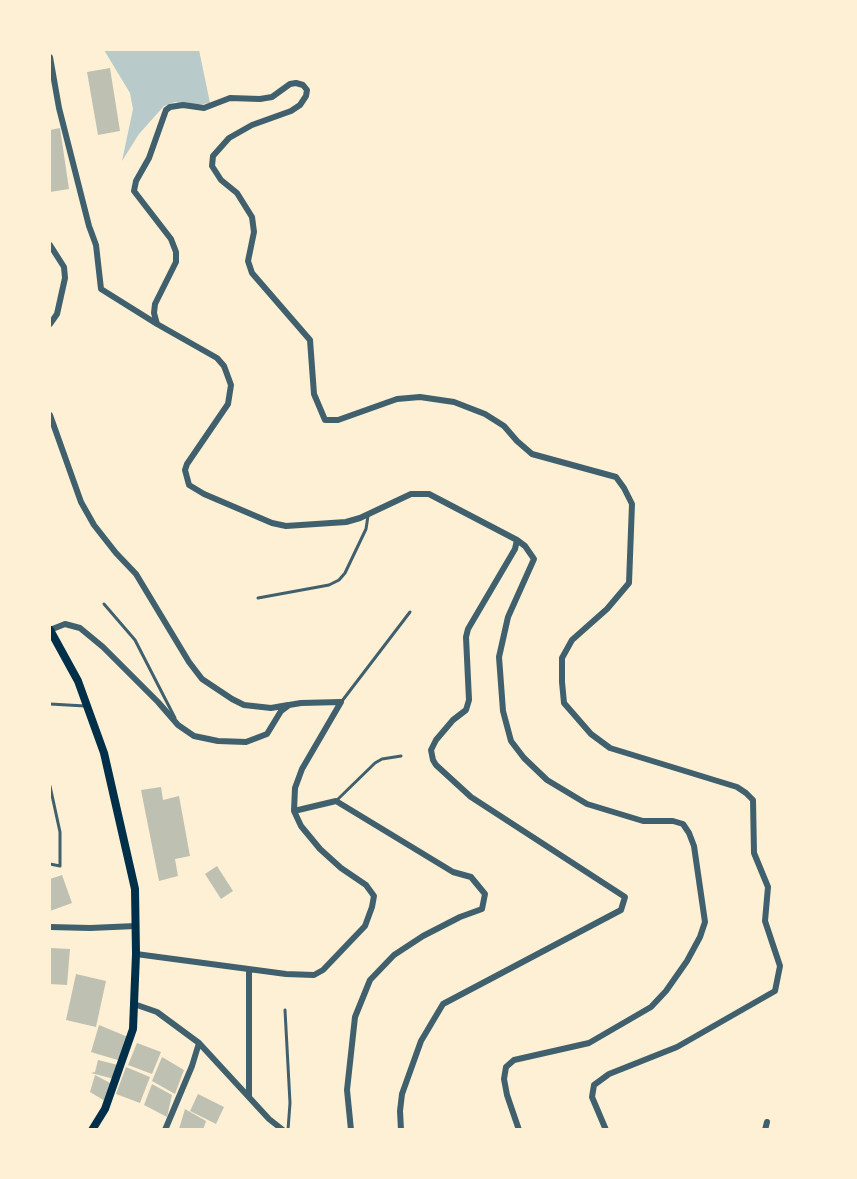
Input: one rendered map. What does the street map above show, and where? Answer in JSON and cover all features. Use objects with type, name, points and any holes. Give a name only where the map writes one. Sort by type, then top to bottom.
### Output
[{"type":"main road","points":[[50,630],[78,681],[104,753],[135,890],[136,954],[133,1029],[105,1109],[92,1130]]},
{"type":"street","points":[[50,57],[59,108],[89,226],[96,245],[101,289],[217,358],[224,366],[231,385],[228,404],[186,464],[185,470],[189,485],[204,494],[277,525],[286,526],[346,522],[411,494],[429,494],[517,540],[525,546],[534,559],[508,616],[499,657],[503,711],[511,741],[524,758],[547,780],[587,804],[643,821],[683,824],[690,833],[705,922],[687,961],[666,991],[651,1007],[589,1044],[514,1060],[506,1067],[504,1079],[507,1095],[519,1130]]},
{"type":"street","points":[[157,324],[154,313],[155,304],[177,262],[176,252],[171,239],[134,191],[136,181],[149,158],[166,110],[177,105],[195,108],[211,107],[236,97],[248,99],[272,97],[290,84],[303,85],[307,90],[300,105],[229,138],[213,156],[212,166],[221,180],[237,193],[252,217],[254,232],[248,261],[252,273],[310,340],[314,394],[325,420],[338,420],[397,399],[420,397],[454,402],[484,414],[504,426],[532,454],[616,477],[624,488],[632,504],[629,583],[607,609],[572,640],[562,658],[564,703],[591,734],[610,748],[737,788],[753,800],[754,853],[768,887],[765,921],[780,966],[775,991],[677,1047],[609,1074],[594,1085],[592,1097],[606,1130]]},
{"type":"street","points":[[50,245],[64,267],[65,279],[57,314],[50,324]]},
{"type":"street","points":[[50,416],[81,502],[94,525],[136,574],[189,662],[202,679],[244,705],[271,708],[301,703],[341,702]]},
{"type":"street","points":[[401,1130],[402,1094],[422,1041],[443,1004],[621,910],[624,897],[471,798],[433,760],[431,750],[436,740],[453,720],[466,710],[469,700],[466,637],[468,629],[515,549],[517,540]]},
{"type":"street","points":[[50,630],[65,624],[80,628],[103,647],[178,725],[194,736],[218,741],[246,742],[267,734],[281,711],[289,705]]},
{"type":"street","points":[[136,954],[249,970],[314,975],[322,970],[365,926],[374,896],[366,885],[341,868],[320,849],[301,826],[294,811],[295,788],[303,769],[341,702]]},
{"type":"street","points":[[294,811],[336,801],[453,872],[471,877],[485,894],[482,909],[460,917],[423,936],[394,955],[370,980],[355,1017],[347,1090],[351,1130]]},
{"type":"street","points":[[50,927],[136,926]]},
{"type":"street","points":[[249,970],[249,1096]]},
{"type":"street","points":[[134,1004],[158,1012],[199,1043],[269,1119],[283,1130]]},
{"type":"street","points":[[165,1130],[192,1066],[199,1043]]},
{"type":"street","points":[[765,1130],[767,1122]]},
{"type":"lane","points":[[258,598],[329,585],[339,580],[345,573],[366,529],[368,514]]},
{"type":"lane","points":[[104,604],[142,651],[178,725]]},
{"type":"lane","points":[[341,702],[410,612]]},
{"type":"lane","points":[[50,704],[87,706]]},
{"type":"lane","points":[[336,801],[375,763],[382,759],[401,756]]},
{"type":"lane","points":[[50,786],[60,832],[60,867],[50,864]]},
{"type":"lane","points":[[285,1010],[290,1103],[288,1130]]},
{"type":"shaded area","points":[[104,50],[199,50],[210,103],[195,105],[175,102],[164,106],[139,134],[122,161],[133,109],[130,93]]},
{"type":"building","points":[[110,68],[120,131],[98,135],[87,72]]},
{"type":"building","points":[[60,128],[69,189],[50,192],[50,130]]},
{"type":"building","points":[[161,787],[163,800],[179,796],[190,856],[175,859],[178,876],[159,881],[141,790]]},
{"type":"building","points":[[217,866],[233,891],[221,899],[205,874]]},
{"type":"building","points":[[62,875],[72,903],[50,911],[50,879]]},
{"type":"building","points":[[50,948],[70,949],[67,985],[50,984]]},
{"type":"building","points":[[76,974],[106,981],[96,1027],[66,1020]]},
{"type":"building","points":[[99,1025],[128,1037],[121,1061],[91,1052]]},
{"type":"building","points":[[137,1043],[161,1052],[152,1074],[128,1065]]},
{"type":"building","points":[[162,1057],[184,1070],[175,1094],[152,1081]]},
{"type":"building","points":[[98,1060],[118,1065],[114,1079],[91,1073],[95,1072]]},
{"type":"building","points":[[126,1067],[150,1077],[140,1103],[116,1094]]},
{"type":"building","points":[[95,1075],[112,1084],[105,1101],[90,1092]]},
{"type":"building","points":[[152,1084],[172,1095],[167,1117],[144,1105]]},
{"type":"building","points":[[198,1094],[224,1107],[216,1124],[190,1111]]},
{"type":"building","points":[[185,1109],[206,1121],[203,1130],[179,1129]]}]
